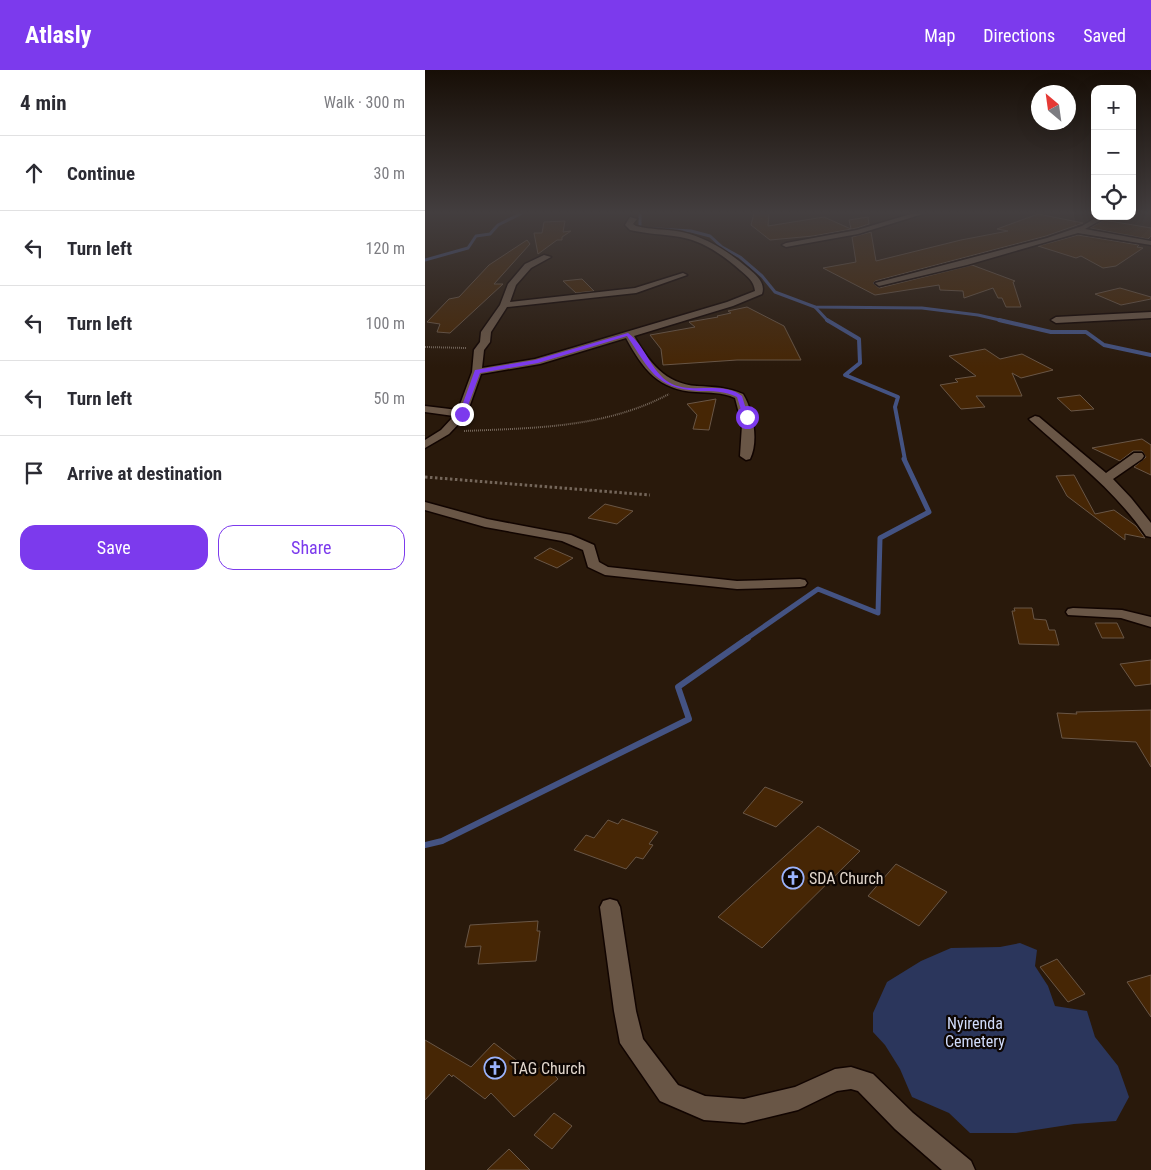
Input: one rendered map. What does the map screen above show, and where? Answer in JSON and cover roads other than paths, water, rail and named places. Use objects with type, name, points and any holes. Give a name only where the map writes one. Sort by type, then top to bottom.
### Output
[{"type":"street","points":[[425,445],[445,432],[462,414],[477,372],[479,350],[485,342],[486,332],[504,305],[512,284],[532,264]]},
{"type":"street","points":[[477,372],[528,364],[731,304],[759,292],[760,288],[752,276],[739,264]]},
{"type":"street","points":[[879,283],[958,264]]},
{"type":"street","points":[[504,305],[636,290],[683,275]]},
{"type":"street","points":[[1056,320],[1151,315]]},
{"type":"street","points":[[628,334],[660,378],[675,386],[720,390],[739,396],[747,417],[749,441],[746,456]]},
{"type":"street","points":[[425,409],[462,414]]},
{"type":"street","points":[[1035,419],[1105,479],[1133,509],[1151,533]]},
{"type":"street","points":[[1105,479],[1138,456]]},
{"type":"street","points":[[425,506],[471,520],[574,540],[589,548],[593,564],[605,571],[737,585],[800,583]]},
{"type":"street","points":[[1073,612],[1122,614],[1151,622]]},
{"type":"street","points":[[610,907],[625,1011],[632,1043],[669,1093],[704,1108],[744,1111],[798,1098],[835,1080],[851,1078],[865,1082],[904,1121],[962,1170]]},
{"type":"waterway","points":[[748,264],[762,276],[775,292],[815,307]]},
{"type":"waterway","points":[[815,307],[922,308],[978,315],[1004,321]]},
{"type":"waterway","points":[[815,307],[827,320]]},
{"type":"waterway","points":[[827,320],[859,339],[860,363],[845,375],[898,397],[895,407],[905,460]]},
{"type":"waterway","points":[[999,320],[1051,332],[1086,332],[1104,345],[1151,355]]},
{"type":"waterway","points":[[746,639],[818,589],[878,613],[880,538],[929,512],[904,459]]},
{"type":"waterway","points":[[425,845],[442,841],[689,719],[678,687],[748,638]]},
{"type":"place","name":"SDA Church","points":[[793,878]]},
{"type":"place","name":"TAG Church","points":[[495,1068]]},
{"type":"park label","name":"Nyirenda Cemetery","points":[[975,1032]]}]
